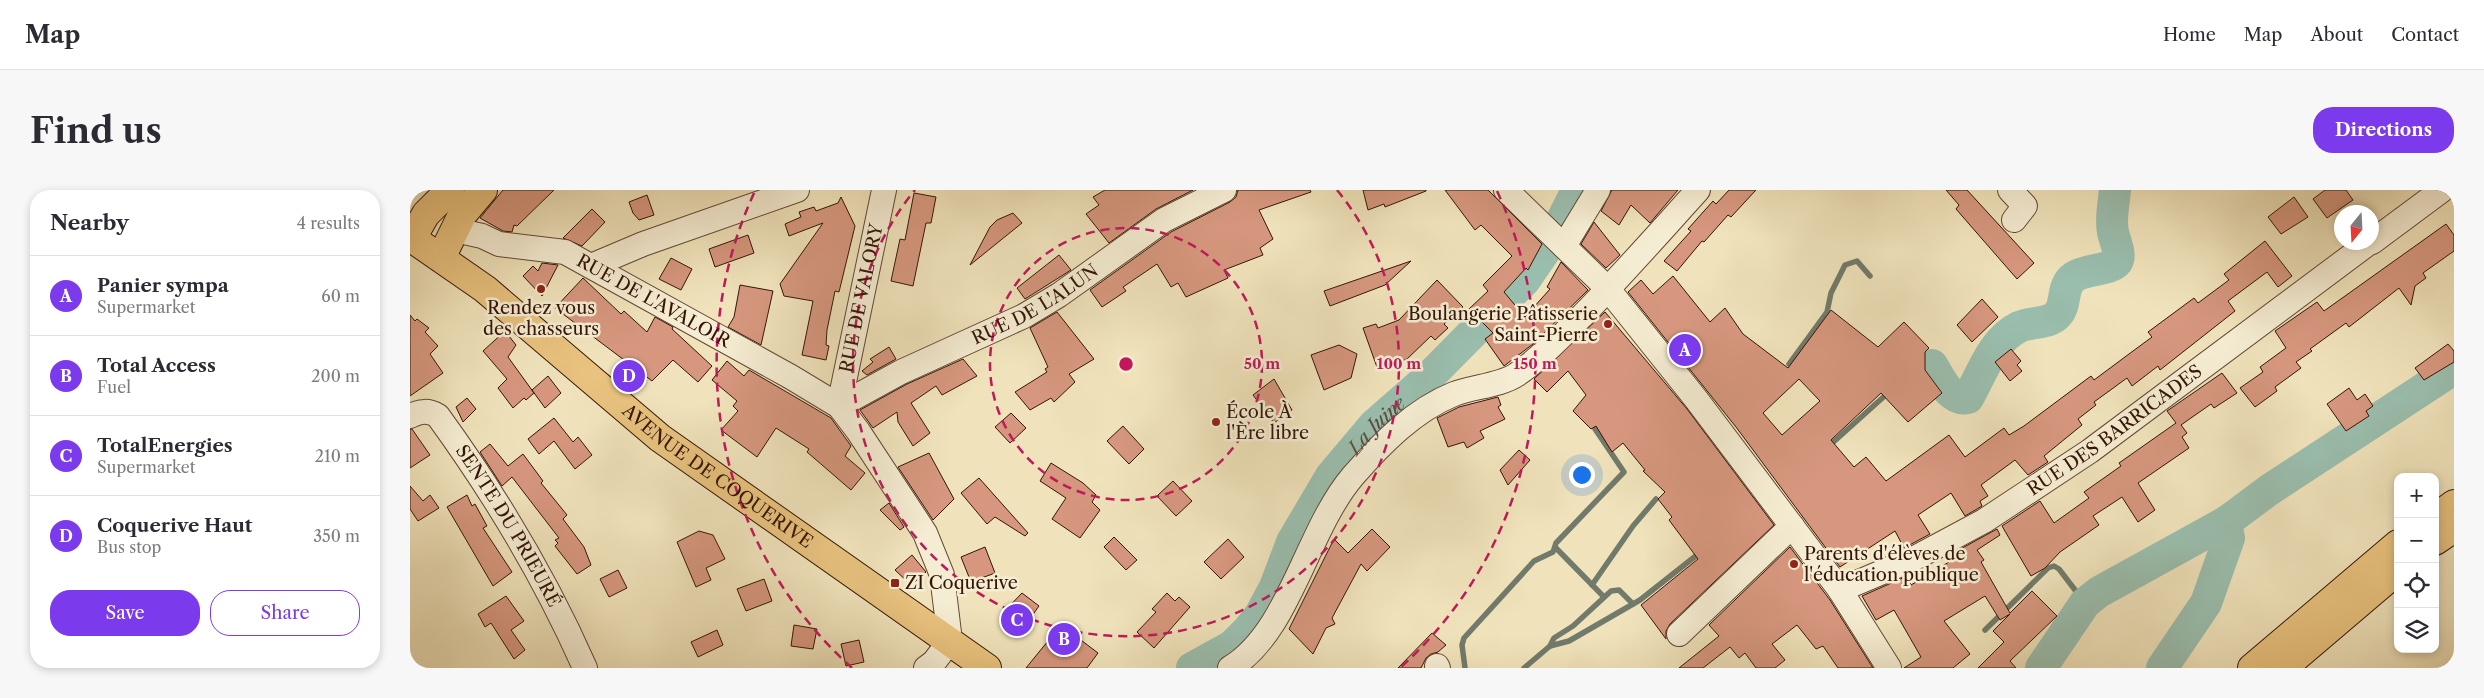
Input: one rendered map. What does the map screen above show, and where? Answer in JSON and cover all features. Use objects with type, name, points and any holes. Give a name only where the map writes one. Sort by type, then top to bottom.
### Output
[{"type":"main road","points":[[410,202],[450,190]]},
{"type":"main road","points":[[411,238],[426,214],[450,190]]},
{"type":"main road","points":[[441,258],[462,214],[483,190]]},
{"type":"main road","name":"AVENUE DE COQUERIVE","points":[[411,238],[485,289],[660,438],[987,668]]},
{"type":"main road","points":[[2439,515],[2454,504]]},
{"type":"main road","points":[[2439,538],[2454,528]]},
{"type":"main road","points":[[2252,668],[2394,547]]},
{"type":"main road","points":[[2282,668],[2394,573]]},
{"type":"street","points":[[591,266],[643,244],[797,190]]},
{"type":"street","name":"RUE DE VALORY","points":[[839,406],[884,190]]},
{"type":"street","name":"RUE DE L'ALUN","points":[[839,406],[901,372],[1024,316],[1059,295],[1164,220],[1224,190]]},
{"type":"street","points":[[1506,190],[1608,289],[1696,399],[1840,590],[1889,668]]},
{"type":"street","points":[[1564,246],[1598,190]]},
{"type":"street","points":[[1230,668],[1242,661],[1258,645],[1274,622],[1328,513],[1353,477],[1382,445],[1419,412],[1454,394],[1513,377],[1535,361],[1608,289],[1698,190]]},
{"type":"street","points":[[2010,190],[2025,206],[2014,220]]},
{"type":"street","name":"RUE DES BARRICADES","points":[[2379,236],[2442,190]]},
{"type":"street","name":"RUE DE L'AVALOIR","points":[[455,230],[482,236],[499,244],[564,252],[591,266],[618,284],[792,377],[839,406]]},
{"type":"street","name":"RUE DES BARRICADES","points":[[1840,590],[1912,559],[1976,525],[2090,451],[2360,250]]},
{"type":"street","points":[[839,406],[858,431],[925,534],[942,576],[950,642],[934,662],[926,668]]},
{"type":"street","name":"SENTE DU PRIEURÉ","points":[[410,416],[418,412],[430,411],[438,416],[472,463],[510,520],[566,625],[584,668]]},
{"type":"street","points":[[1679,634],[1792,526]]},
{"type":"building","points":[[503,190],[554,190],[517,226],[514,225],[512,232],[503,231],[480,218]]},
{"type":"building","points":[[1105,190],[1193,190],[1156,209],[1109,243],[1086,214],[1099,205],[1093,197]]},
{"type":"building","points":[[1238,190],[1310,190],[1311,192],[1259,210],[1273,239],[1260,248],[1263,255],[1224,270],[1228,278],[1186,297],[1178,283],[1171,287],[1157,264],[1123,287],[1126,291],[1102,307],[1090,290],[1171,232],[1230,202],[1236,197]]},
{"type":"building","points":[[1363,190],[1426,191],[1385,207],[1384,204],[1368,210]]},
{"type":"building","points":[[1445,190],[1488,190],[1542,244],[1528,270],[1526,268],[1504,292],[1525,317],[1550,289],[1547,287],[1561,262],[1588,290],[1533,344],[1504,366],[1485,339],[1493,333],[1469,309],[1488,291],[1483,285],[1512,256],[1481,225],[1475,230]]},
{"type":"building","points":[[1612,190],[1678,190],[1650,223],[1631,205],[1619,225],[1601,211]]},
{"type":"building","points":[[1729,190],[1756,190],[1731,217],[1728,215],[1704,242],[1702,241],[1677,271],[1664,261],[1691,231],[1688,229],[1713,201],[1716,204]]},
{"type":"building","points":[[1946,190],[1967,190],[2034,263],[2017,279],[1956,209],[1959,205]]},
{"type":"building","points":[[2325,190],[2346,190],[2353,200],[2346,205],[2334,205],[2334,213],[2327,218],[2313,199]]},
{"type":"building","points":[[914,193],[936,197],[931,223],[926,223],[913,286],[891,281],[900,239],[905,240]]},
{"type":"building","points":[[647,195],[654,215],[639,220],[633,213],[629,202]]},
{"type":"building","points":[[841,197],[855,226],[839,292],[835,291],[827,330],[826,345],[829,346],[826,360],[802,355],[813,301],[784,296],[780,284],[823,223],[789,236],[785,224],[801,217],[799,212],[814,207],[816,211],[838,203]]},
{"type":"building","points":[[2294,197],[2308,217],[2281,234],[2268,217]]},
{"type":"building","points":[[592,209],[605,222],[582,246],[563,238]]},
{"type":"building","points":[[1013,213],[1022,223],[970,265],[990,227],[997,220]]},
{"type":"building","points":[[1594,222],[1620,255],[1606,268],[1581,244]]},
{"type":"building","points":[[2446,224],[2454,235],[2454,251],[2423,273],[2426,278],[2415,286],[2411,305],[2399,288],[2349,327],[2346,323],[2310,349],[2312,351],[2296,362],[2301,368],[2275,387],[2277,391],[2255,407],[2240,388],[2263,372],[2260,367],[2286,348],[2275,331],[2317,302],[2324,311]]},
{"type":"building","points":[[748,235],[754,253],[715,267],[709,249]]},
{"type":"building","points":[[2265,241],[2292,276],[2278,287],[2267,272],[2228,301],[2235,311],[2160,370],[2158,366],[2132,386],[2127,378],[2094,402],[2096,405],[2078,419],[2082,425],[2044,456],[2048,462],[2028,475],[2015,460],[1981,485],[1988,496],[1980,501],[1982,506],[1965,516],[1951,493],[1918,515],[1930,534],[1904,548],[1895,531],[1840,567],[1736,427],[1628,292],[1641,280],[1653,294],[1673,276],[1710,322],[1725,308],[1743,334],[1788,368],[1831,310],[1878,347],[1904,322],[1929,348],[1925,352],[1925,370],[1942,393],[1908,422],[1881,393],[1831,440],[1854,467],[1866,457],[1886,481],[1949,435],[1965,457],[2004,428],[2009,435],[2024,426],[2091,376],[2094,380],[2152,337],[2148,332],[2194,298],[2198,303],[2229,280],[2224,274]],"holes":[[[1799,379],[1820,401],[1782,435],[1763,413]]]},
{"type":"building","points":[[1059,255],[1071,270],[1025,299],[1017,288]]},
{"type":"building","points":[[671,258],[692,269],[681,290],[659,279]]},
{"type":"building","points":[[1411,261],[1385,285],[1330,306],[1324,291]]},
{"type":"building","points":[[542,263],[558,265],[542,296],[523,276],[533,266],[538,271]]},
{"type":"building","points":[[583,278],[621,314],[624,311],[647,332],[655,317],[673,327],[672,329],[712,366],[698,382],[673,360],[652,381],[555,308]]},
{"type":"building","points":[[1437,280],[1463,307],[1444,324],[1448,328],[1435,340],[1431,336],[1407,359],[1378,370],[1363,328],[1376,324],[1378,328],[1399,320]]},
{"type":"building","points":[[740,285],[773,291],[761,345],[728,327],[734,317]]},
{"type":"building","points":[[1982,299],[1998,317],[1972,342],[1957,325]]},
{"type":"building","points":[[1057,312],[1094,359],[1069,374],[1075,382],[1054,402],[1051,398],[1030,410],[1015,392],[1047,372],[1045,369],[1048,367],[1030,328]]},
{"type":"building","points":[[1605,312],[1687,409],[1774,525],[1670,624],[1666,631],[1666,639],[1641,605],[1698,559],[1669,520],[1672,517],[1658,499],[1665,492],[1643,471],[1645,470],[1623,443],[1612,452],[1596,426],[1591,429],[1573,411],[1586,395],[1568,371],[1547,392],[1534,379]]},
{"type":"building","points":[[410,315],[415,321],[417,319],[429,328],[425,332],[438,346],[430,354],[443,373],[410,396]]},
{"type":"building","points":[[505,331],[516,345],[508,357],[534,393],[526,400],[524,398],[513,408],[498,388],[507,379],[483,351]]},
{"type":"building","points":[[2448,344],[2454,351],[2454,362],[2424,380],[2415,368]]},
{"type":"building","points":[[1339,345],[1357,354],[1351,378],[1324,390],[1311,355]]},
{"type":"building","points":[[889,347],[896,359],[867,375],[862,371],[873,362],[870,359]]},
{"type":"building","points":[[2011,349],[2021,361],[2017,365],[2022,371],[2010,381],[1995,362]]},
{"type":"building","points":[[963,359],[977,376],[942,395],[936,386],[911,403],[930,433],[913,446],[898,422],[897,412],[873,428],[860,410],[907,384]]},
{"type":"building","points":[[727,361],[744,376],[749,370],[831,418],[851,446],[845,456],[865,473],[851,490],[807,452],[809,449],[776,428],[757,457],[721,430],[738,411],[733,406],[737,401],[712,380]]},
{"type":"building","points":[[2222,373],[2237,393],[2214,408],[2211,404],[2181,425],[2187,433],[2182,437],[2189,448],[2138,483],[2155,510],[2138,522],[2122,497],[2093,516],[2099,525],[2060,552],[2045,568],[2031,576],[2002,526],[2040,501],[2054,523],[2089,498],[2084,492],[2121,466],[2119,463],[2176,423],[2167,411]]},
{"type":"building","points":[[548,376],[561,393],[545,408],[532,390]]},
{"type":"building","points":[[1274,379],[1292,410],[1274,423],[1253,395]]},
{"type":"building","points":[[2349,388],[2357,400],[2365,394],[2373,406],[2366,411],[2369,416],[2346,431],[2327,404]]},
{"type":"building","points":[[1498,397],[1501,405],[1498,407],[1505,419],[1480,431],[1484,438],[1467,448],[1464,442],[1448,447],[1437,418],[1459,407]]},
{"type":"building","points":[[467,398],[476,409],[463,422],[456,407]]},
{"type":"building","points":[[1011,413],[1026,428],[1010,443],[995,427]]},
{"type":"building","points":[[554,418],[573,442],[578,437],[592,455],[575,469],[554,441],[539,454],[528,439]]},
{"type":"building","points":[[1123,426],[1144,449],[1129,464],[1107,441]]},
{"type":"building","points":[[410,429],[412,429],[430,455],[410,468]]},
{"type":"building","points":[[490,444],[508,466],[523,454],[543,481],[541,483],[567,515],[563,519],[584,547],[591,565],[577,574],[555,546],[558,543],[555,540],[559,538],[512,477],[502,486],[480,452]]},
{"type":"building","points":[[1519,450],[1530,460],[1508,485],[1500,470]]},
{"type":"building","points":[[929,453],[954,499],[933,520],[898,467]]},
{"type":"building","points":[[1051,463],[1083,483],[1096,495],[1092,502],[1100,510],[1080,538],[1052,519],[1066,498],[1040,481]]},
{"type":"building","points":[[979,478],[1028,533],[1025,536],[995,517],[987,524],[961,493]]},
{"type":"building","points":[[1173,481],[1192,501],[1176,516],[1157,496]]},
{"type":"building","points":[[410,486],[423,501],[430,495],[439,508],[418,521],[410,509]]},
{"type":"building","points":[[467,495],[472,506],[475,504],[487,526],[483,528],[512,572],[493,586],[447,507]]},
{"type":"building","points":[[889,503],[904,527],[900,530],[880,510]]},
{"type":"building","points":[[1372,529],[1390,547],[1367,571],[1361,564],[1332,618],[1335,624],[1326,628],[1313,654],[1289,629],[1334,539],[1348,553]]},
{"type":"building","points":[[1997,529],[2000,535],[1977,550],[1984,560],[1981,562],[2010,613],[2032,591],[2057,616],[2010,661],[2016,668],[1978,668],[2004,642],[1993,631],[2010,614],[2000,620],[1985,596],[1944,621],[1970,654],[1953,668],[1904,668],[1921,657],[1894,610],[1876,620],[1862,596],[1907,576],[1911,585],[1949,562],[1946,557]]},
{"type":"building","points":[[699,531],[713,535],[725,559],[706,568],[711,580],[696,587],[677,542]]},
{"type":"building","points":[[1114,537],[1137,560],[1126,570],[1104,547]]},
{"type":"building","points":[[1228,539],[1244,557],[1221,579],[1204,562]]},
{"type":"building","points":[[985,547],[995,573],[971,582],[961,557]]},
{"type":"building","points":[[1790,547],[1830,600],[1873,668],[1838,668],[1823,646],[1816,649],[1797,625],[1772,644],[1785,660],[1775,668],[1756,668],[1745,653],[1739,658],[1730,647],[1703,668],[1679,668],[1719,636],[1709,625]]},
{"type":"building","points":[[912,555],[926,572],[911,585],[895,570]]},
{"type":"building","points":[[618,570],[627,588],[609,597],[600,579]]},
{"type":"building","points":[[764,579],[772,601],[746,611],[737,589]]},
{"type":"building","points":[[1022,593],[1039,606],[1021,631],[1000,616]]},
{"type":"building","points":[[1167,593],[1175,601],[1179,597],[1190,607],[1154,648],[1137,632],[1156,612],[1152,609]]},
{"type":"building","points":[[506,596],[524,621],[511,630],[525,650],[514,659],[491,623],[485,627],[478,614]]},
{"type":"building","points":[[794,625],[817,629],[813,649],[791,646]]},
{"type":"building","points":[[1061,625],[1098,653],[1087,668],[1026,668]]},
{"type":"building","points":[[717,630],[723,645],[698,657],[691,642]]},
{"type":"building","points":[[1432,633],[1446,645],[1438,652],[1426,658],[1421,668],[1398,668]]},
{"type":"building","points":[[859,640],[864,662],[846,666],[841,644]]},
{"type":"waterway","name":"La Juine","points":[[1192,668],[1232,646],[1248,630],[1260,615],[1275,587],[1292,542],[1331,476],[1374,425],[1430,376],[1525,280],[1551,242],[1577,190]]},
{"type":"waterway","points":[[1932,365],[1951,393],[1962,398],[1968,398],[1983,368],[2002,340],[2019,327],[2050,320],[2058,314],[2061,310],[2067,285],[2074,277],[2085,272],[2114,265],[2118,259],[2112,222],[2115,190]]},
{"type":"waterway","points":[[1789,364],[1827,312],[1831,293],[1845,265],[1857,261],[1870,276]]},
{"type":"waterway","points":[[1919,367],[1932,365]]},
{"type":"waterway","points":[[2041,668],[2085,603],[2099,592],[2226,522],[2269,490],[2454,369]]},
{"type":"waterway","points":[[1829,446],[1889,392]]},
{"type":"waterway","points":[[1465,668],[1462,645],[1464,638],[1534,561],[1553,552],[1556,543],[1624,472],[1595,429]]},
{"type":"waterway","points":[[1592,585],[1633,526],[1656,499]]},
{"type":"waterway","points":[[2162,668],[2206,603],[2229,538],[2226,522]]},
{"type":"waterway","points":[[1555,547],[1604,597]]},
{"type":"waterway","points":[[1524,668],[1550,646],[1569,641],[1640,600],[1702,551]]},
{"type":"waterway","points":[[1985,630],[2048,568],[2054,566],[2059,569],[2085,603]]},
{"type":"waterway","points":[[1550,646],[1554,638],[1573,626],[1611,591],[1619,590],[1633,604]]},
{"type":"place","name":"Rendez vous des chasseurs","points":[[541,289]]},
{"type":"place","name":"Boulangerie Pâtisserie Saint-Pierre","points":[[1608,324]]},
{"type":"place","name":"Panier sympa","points":[[1685,350]]},
{"type":"place","name":"Coquerive Haut","points":[[629,376]]},
{"type":"place","name":"École À l'Ère libre","points":[[1216,422]]},
{"type":"place","name":"Parents d'élèves de l'éducation publique","points":[[1794,564]]},
{"type":"place","name":"ZI Coquerive","points":[[895,583]]},
{"type":"place","name":"TotalEnergies","points":[[1017,620]]},
{"type":"place","name":"Total Access","points":[[1064,639]]}]
